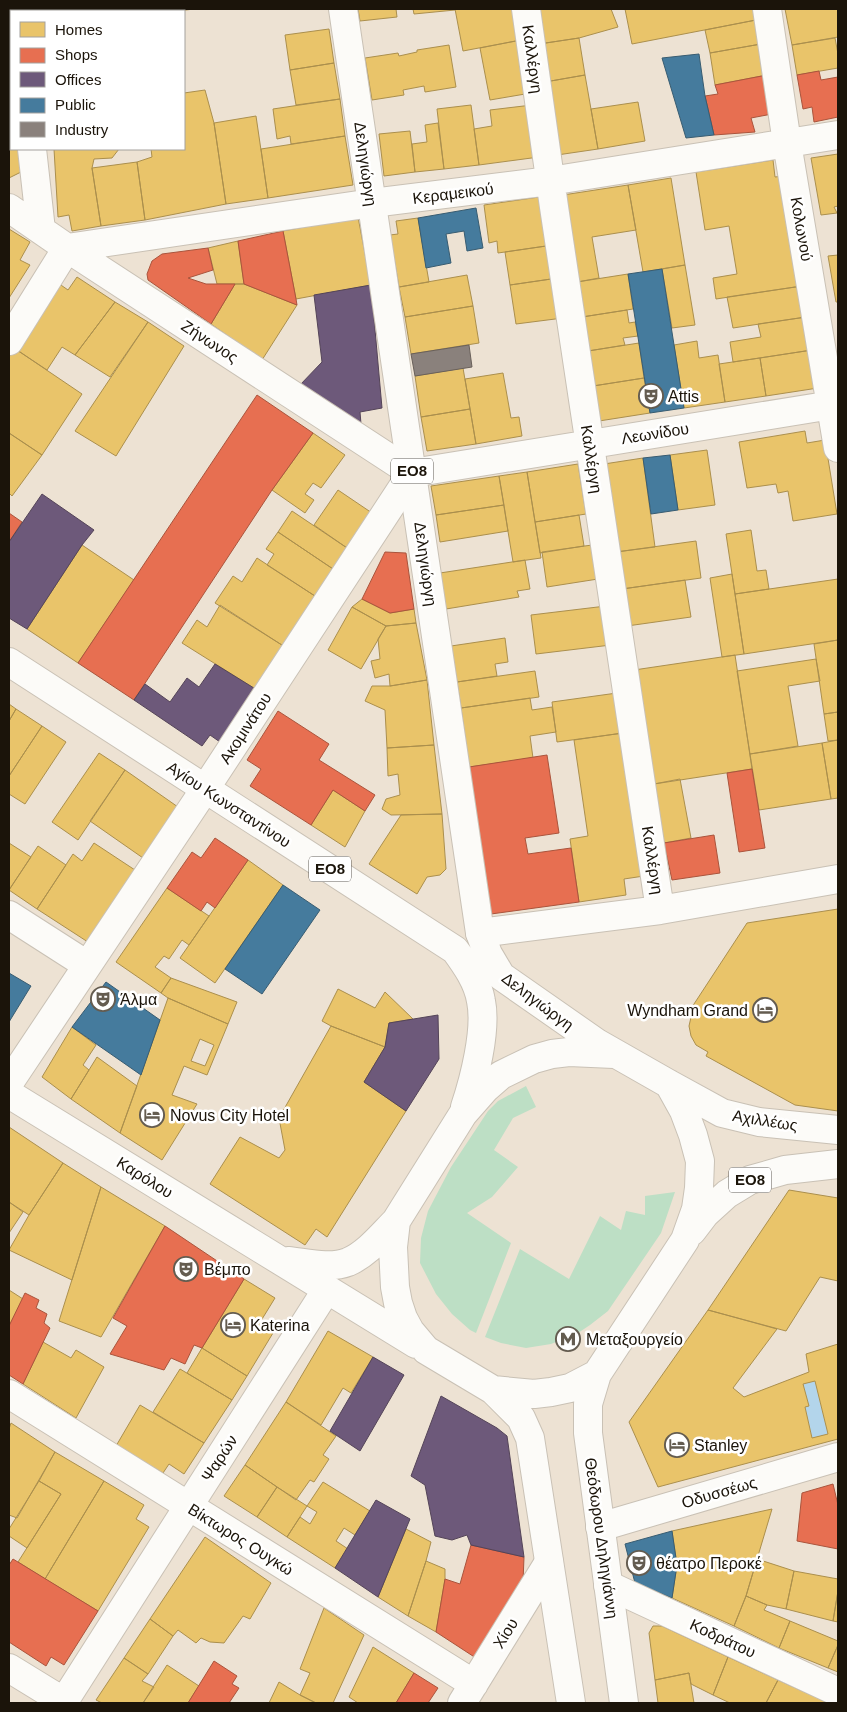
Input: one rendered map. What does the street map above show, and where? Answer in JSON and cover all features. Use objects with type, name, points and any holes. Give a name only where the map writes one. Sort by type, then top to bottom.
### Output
[{"type":"street","name":"Δεληγιώργη","points":[[344,9],[480,933],[488,954],[501,976],[573,1027],[618,1054]]},
{"type":"street","name":"Καλλέργη","points":[[526,9],[589,444],[660,910]]},
{"type":"street","name":"Κολωνού","points":[[767,9],[788,143],[835,405],[838,448]]},
{"type":"street","name":"Κεραμεικού","points":[[68,248],[372,204],[550,181],[838,135]]},
{"type":"street","points":[[32,150],[41,230]]},
{"type":"street","name":"Ζήνωνος","points":[[9,208],[412,472]]},
{"type":"street","points":[[9,341],[68,248]]},
{"type":"street","name":"Λεωνίδου","points":[[412,472],[835,405]]},
{"type":"street","name":"Ακομινάτου","points":[[9,1083],[205,789],[412,472]]},
{"type":"street","name":"Αγίου Κωνσταντίνου","points":[[9,662],[455,950],[466,964],[481,1001],[482,1023],[474,1079],[463,1114]]},
{"type":"street","points":[[480,933],[660,910],[838,879]]},
{"type":"street","points":[[9,915],[87,965]]},
{"type":"street","name":"ΕΟ8","points":[[685,1240],[696,1209],[700,1162],[694,1135],[669,1084],[618,1054],[569,1052],[534,1058],[501,1075],[485,1088],[463,1114],[396,1221],[393,1270],[398,1303],[410,1331],[426,1350],[493,1390],[534,1394],[570,1388],[597,1374],[685,1240],[704,1214],[727,1194],[750,1180],[785,1170],[838,1164]]},
{"type":"street","name":"Αχιλλέως","points":[[669,1084],[722,1113],[759,1122],[838,1130]]},
{"type":"street","name":"Καρόλου","points":[[9,1094],[426,1350]]},
{"type":"street","name":"Καρόλου","points":[[280,1260],[318,1265],[346,1263],[369,1248],[396,1221]]},
{"type":"street","name":"Ψαρών","points":[[64,1703],[327,1289]]},
{"type":"street","name":"Θεόδωρου Δηληγιάννη","points":[[597,1374],[588,1404],[588,1433],[624,1703]]},
{"type":"street","points":[[493,1390],[521,1418],[530,1438],[571,1703]]},
{"type":"street","name":"Βίκτωρος Ουγκώ","points":[[9,1394],[188,1506],[468,1694]]},
{"type":"street","name":"Οδυσσέως","points":[[600,1527],[838,1456]]},
{"type":"street","name":"Χίου","points":[[468,1694],[549,1562]]},
{"type":"street","name":"Κοδράτου","points":[[608,1585],[838,1692]]},
{"type":"street","points":[[9,1668],[64,1703]]},
{"type":"green space","points":[[526,1086],[536,1107],[513,1118],[494,1150],[518,1167],[492,1197],[467,1213],[511,1243],[476,1333],[452,1314],[436,1294],[420,1263],[421,1238],[428,1211],[451,1167],[488,1111],[498,1101]]},
{"type":"green space","points":[[675,1192],[661,1233],[608,1311],[590,1325],[578,1333],[551,1344],[526,1348],[501,1343],[485,1337],[520,1249],[569,1279],[600,1216],[621,1230],[626,1211],[645,1215],[645,1196]]},
{"type":"water","points":[[815,1381],[828,1434],[812,1438],[805,1407],[809,1406],[803,1384]]},
{"type":"building: Homes","points":[[9,9],[10,118],[9,118]]},
{"type":"building: Homes","points":[[36,9],[138,10],[36,10]]},
{"type":"building: Homes","points":[[148,9],[194,9],[185,10]]},
{"type":"building: Homes","points":[[358,9],[396,9],[397,17],[360,21]]},
{"type":"building: Homes","points":[[413,9],[455,9],[455,10],[414,14]]},
{"type":"building: Homes","points":[[455,9],[515,9],[521,40],[463,51]]},
{"type":"building: Homes","points":[[533,9],[611,9],[618,27],[579,38],[539,44]]},
{"type":"building: Homes","points":[[625,9],[754,9],[756,20],[632,44]]},
{"type":"building: Homes","points":[[785,9],[838,9],[838,37],[792,45]]},
{"type":"building: Homes","points":[[756,20],[761,44],[710,53],[705,30]]},
{"type":"building: Homes","points":[[329,29],[334,63],[290,70],[285,35]]},
{"type":"building: Homes","points":[[579,38],[585,75],[545,82],[539,44]]},
{"type":"building: Homes","points":[[835,38],[838,68],[797,75],[792,45]]},
{"type":"building: Homes","points":[[521,40],[531,93],[490,100],[480,48]]},
{"type":"building: Homes","points":[[761,44],[767,75],[715,85],[710,53]]},
{"type":"building: Homes","points":[[449,45],[456,87],[425,92],[424,86],[403,90],[404,95],[372,100],[365,58],[398,53],[399,56],[417,52],[417,50]]},
{"type":"building: Homes","points":[[334,63],[340,99],[296,105],[290,70]]},
{"type":"building: Homes","points":[[585,75],[598,149],[557,155],[545,82]]},
{"type":"building: Homes","points":[[205,90],[214,123],[226,204],[145,220],[137,162],[152,157],[151,150],[185,150],[185,93]]},
{"type":"building: Homes","points":[[340,99],[345,136],[291,144],[290,136],[277,139],[273,109]]},
{"type":"building: Homes","points":[[638,102],[645,141],[598,149],[591,109]]},
{"type":"building: Homes","points":[[471,105],[479,165],[444,169],[437,109]]},
{"type":"building: Homes","points":[[532,105],[539,157],[479,165],[474,129],[492,126],[490,110]]},
{"type":"building: Homes","points":[[256,116],[268,198],[226,204],[214,123]]},
{"type":"building: Homes","points":[[10,118],[10,150],[25,150],[27,169],[9,178]]},
{"type":"building: Homes","points":[[438,123],[444,169],[415,172],[412,144],[427,142],[425,125]]},
{"type":"building: Homes","points":[[410,131],[415,172],[384,176],[379,134]]},
{"type":"building: Homes","points":[[345,136],[353,185],[268,198],[261,149]]},
{"type":"building: Homes","points":[[54,150],[118,150],[112,158],[94,159],[92,168],[101,226],[72,231],[69,215],[58,217]]},
{"type":"building: Homes","points":[[838,154],[838,206],[834,207],[837,213],[821,215],[811,158]]},
{"type":"building: Homes","points":[[773,160],[775,177],[784,176],[802,286],[716,299],[713,278],[737,274],[729,226],[705,230],[696,172]]},
{"type":"building: Homes","points":[[137,162],[145,220],[101,226],[92,168]]},
{"type":"building: Homes","points":[[671,178],[685,265],[643,272],[628,185]]},
{"type":"building: Homes","points":[[628,185],[636,230],[592,237],[599,278],[577,282],[563,195]]},
{"type":"building: Homes","points":[[546,196],[553,245],[498,253],[497,241],[489,243],[484,205]]},
{"type":"building: Homes","points":[[358,217],[371,285],[296,299],[283,231]]},
{"type":"building: Homes","points":[[418,218],[429,282],[399,287],[390,235],[398,234],[396,221]]},
{"type":"building: Homes","points":[[9,229],[30,242],[20,260],[30,265],[9,298]]},
{"type":"building: Homes","points":[[238,241],[244,284],[217,284],[208,248]]},
{"type":"building: Homes","points":[[553,245],[558,278],[510,285],[505,252]]},
{"type":"building: Homes","points":[[838,255],[838,302],[836,302],[828,256]]},
{"type":"building: Homes","points":[[685,265],[695,325],[672,328],[662,269]]},
{"type":"building: Homes","points":[[628,274],[633,309],[582,317],[577,282]]},
{"type":"building: Homes","points":[[467,275],[473,306],[405,317],[399,287]]},
{"type":"building: Homes","points":[[77,277],[115,302],[75,355],[62,347],[47,370],[14,348],[58,283],[68,290]]},
{"type":"building: Homes","points":[[558,278],[563,318],[516,324],[510,285]]},
{"type":"building: Homes","points":[[235,284],[244,284],[297,305],[262,360],[211,324]]},
{"type":"building: Homes","points":[[802,286],[806,317],[733,328],[727,297]]},
{"type":"building: Homes","points":[[115,302],[148,322],[110,377],[75,355]]},
{"type":"building: Homes","points":[[473,306],[479,343],[411,354],[405,317]]},
{"type":"building: Homes","points":[[627,310],[629,323],[635,322],[638,336],[623,338],[625,345],[588,351],[582,317]]},
{"type":"building: Homes","points":[[806,317],[812,350],[733,362],[730,342],[761,337],[758,324]]},
{"type":"building: Homes","points":[[148,322],[184,346],[116,456],[75,431]]},
{"type":"building: Homes","points":[[697,341],[699,358],[718,355],[725,402],[684,408],[674,345]]},
{"type":"building: Homes","points":[[639,343],[644,378],[593,386],[588,351]]},
{"type":"building: Homes","points":[[14,348],[82,394],[42,455],[9,433],[9,357]]},
{"type":"building: Homes","points":[[812,350],[818,388],[766,396],[760,358]]},
{"type":"building: Homes","points":[[760,358],[766,396],[725,402],[719,364]]},
{"type":"building: Homes","points":[[463,368],[470,409],[421,417],[415,376]]},
{"type":"building: Homes","points":[[503,373],[511,418],[519,417],[522,436],[476,444],[465,379]]},
{"type":"building: Homes","points":[[644,378],[650,413],[599,421],[593,386]]},
{"type":"building: Homes","points":[[470,409],[476,444],[427,451],[421,417]]},
{"type":"building: Homes","points":[[805,431],[807,443],[825,440],[837,514],[793,521],[788,491],[778,493],[776,484],[747,488],[739,442]]},
{"type":"building: Homes","points":[[9,433],[42,455],[12,496],[9,493]]},
{"type":"building: Homes","points":[[313,433],[345,455],[321,488],[313,483],[305,494],[314,500],[305,513],[272,490]]},
{"type":"building: Homes","points":[[707,450],[715,505],[678,510],[670,455]]},
{"type":"building: Homes","points":[[643,458],[655,547],[616,552],[604,464]]},
{"type":"building: Homes","points":[[578,464],[586,514],[535,522],[527,472]]},
{"type":"building: Homes","points":[[527,472],[541,558],[513,562],[499,476]]},
{"type":"building: Homes","points":[[499,476],[504,505],[436,515],[431,486]]},
{"type":"building: Homes","points":[[338,490],[375,515],[350,550],[314,525]]},
{"type":"building: Homes","points":[[504,505],[508,531],[440,542],[436,515]]},
{"type":"building: Homes","points":[[292,511],[350,550],[336,571],[278,532]]},
{"type":"building: Homes","points":[[579,515],[584,546],[540,553],[535,522]]},
{"type":"building: Homes","points":[[751,530],[757,571],[766,570],[769,589],[735,594],[726,534]]},
{"type":"building: Homes","points":[[278,532],[336,571],[318,598],[267,565],[274,554],[266,549]]},
{"type":"building: Homes","points":[[696,541],[701,578],[622,589],[616,552]]},
{"type":"building: Homes","points":[[82,545],[134,580],[78,663],[27,629]]},
{"type":"building: Homes","points":[[592,545],[598,579],[547,587],[542,552]]},
{"type":"building: Homes","points":[[257,558],[318,598],[285,647],[215,603],[233,576],[242,582]]},
{"type":"building: Homes","points":[[525,560],[530,589],[517,591],[519,597],[446,609],[440,573]]},
{"type":"building: Homes","points":[[732,574],[744,654],[722,657],[710,578]]},
{"type":"building: Homes","points":[[838,579],[838,640],[744,654],[735,594]]},
{"type":"building: Homes","points":[[685,580],[691,617],[627,626],[622,589]]},
{"type":"building: Homes","points":[[362,599],[390,613],[414,609],[416,623],[386,626],[352,607]]},
{"type":"building: Homes","points":[[220,605],[285,647],[257,690],[182,643],[197,620],[207,627]]},
{"type":"building: Homes","points":[[606,606],[611,645],[536,654],[531,615]]},
{"type":"building: Homes","points":[[352,607],[386,626],[361,669],[328,650]]},
{"type":"building: Homes","points":[[416,623],[427,680],[390,686],[389,674],[375,678],[371,661],[380,659],[378,639],[386,626]]},
{"type":"building: Homes","points":[[505,638],[508,662],[495,664],[497,676],[457,682],[451,646]]},
{"type":"building: Homes","points":[[838,640],[838,712],[824,714],[814,644]]},
{"type":"building: Homes","points":[[735,655],[752,769],[654,784],[634,670]]},
{"type":"building: Homes","points":[[816,659],[820,681],[788,686],[798,746],[750,754],[737,671]]},
{"type":"building: Homes","points":[[535,671],[539,697],[461,708],[457,682]]},
{"type":"building: Homes","points":[[427,680],[434,745],[387,748],[385,710],[365,701],[372,686],[390,686]]},
{"type":"building: Homes","points":[[617,693],[623,733],[557,742],[552,702]]},
{"type":"building: Homes","points":[[530,698],[532,710],[552,707],[556,732],[530,736],[533,758],[469,767],[461,708]]},
{"type":"building: Homes","points":[[9,704],[16,709],[9,721]]},
{"type":"building: Homes","points":[[16,709],[42,726],[9,776],[9,721]]},
{"type":"building: Homes","points":[[838,712],[838,740],[828,741],[824,714]]},
{"type":"building: Homes","points":[[42,726],[66,742],[25,804],[9,794],[9,776]]},
{"type":"building: Homes","points":[[623,733],[644,876],[624,879],[626,895],[579,902],[570,839],[588,836],[574,740]]},
{"type":"building: Homes","points":[[838,740],[838,798],[831,799],[822,743]]},
{"type":"building: Homes","points":[[822,743],[831,799],[759,810],[750,754]]},
{"type":"building: Homes","points":[[434,745],[442,814],[391,815],[382,809],[386,799],[400,795],[398,774],[388,776],[387,748]]},
{"type":"building: Homes","points":[[99,753],[125,770],[78,840],[52,822]]},
{"type":"building: Homes","points":[[125,770],[178,807],[143,858],[90,821]]},
{"type":"building: Homes","points":[[680,779],[691,838],[664,843],[654,784]]},
{"type":"building: Homes","points":[[333,790],[365,811],[345,847],[311,825]]},
{"type":"building: Homes","points":[[442,814],[446,869],[440,875],[427,877],[417,894],[369,864],[401,815]]},
{"type":"building: Homes","points":[[9,843],[31,857],[9,890]]},
{"type":"building: Homes","points":[[94,843],[138,872],[91,944],[37,909],[73,854],[82,861]]},
{"type":"building: Homes","points":[[38,846],[66,865],[37,909],[9,890]]},
{"type":"building: Homes","points":[[248,860],[283,885],[215,983],[180,958]]},
{"type":"building: Homes","points":[[167,888],[209,916],[189,945],[182,940],[169,959],[164,956],[155,967],[171,978],[161,993],[116,962]]},
{"type":"building: Homes","name":"Wyndham Grand","points":[[838,909],[838,1111],[795,1105],[706,1056],[708,1052],[696,1045],[691,1036],[689,1026],[694,1004],[747,923]]},
{"type":"building: Homes","points":[[171,978],[237,1002],[228,1024],[168,998],[161,993]]},
{"type":"building: Homes","points":[[338,989],[375,1008],[385,992],[413,1019],[389,1023],[385,1047],[331,1026],[322,1021]]},
{"type":"building: Homes","points":[[168,998],[228,1024],[207,1075],[184,1066],[172,1095],[197,1104],[162,1160],[120,1133]],"holes":[[[200,1039],[214,1045],[205,1066],[191,1061]]]},
{"type":"building: Homes","points":[[331,1026],[385,1047],[364,1082],[406,1111],[327,1237],[316,1229],[305,1245],[210,1184],[240,1137],[279,1158],[285,1150],[279,1118]]},
{"type":"building: Homes","points":[[72,1027],[96,1045],[83,1065],[89,1070],[71,1099],[42,1077]]},
{"type":"building: Homes","points":[[97,1057],[137,1086],[120,1133],[71,1099]]},
{"type":"building: Homes","points":[[9,1127],[63,1163],[29,1215],[9,1202]]},
{"type":"building: Homes","points":[[63,1163],[101,1187],[72,1280],[9,1250]]},
{"type":"building: Homes","points":[[101,1187],[165,1226],[101,1337],[59,1321]]},
{"type":"building: Homes","points":[[789,1190],[838,1198],[838,1281],[820,1277],[786,1331],[708,1310]]},
{"type":"building: Homes","points":[[9,1202],[23,1212],[9,1233]]},
{"type":"building: Homes","points":[[244,1279],[275,1298],[259,1324],[273,1333],[247,1376],[202,1348]]},
{"type":"building: Homes","points":[[9,1290],[23,1299],[9,1326]]},
{"type":"building: Homes","points":[[708,1310],[777,1329],[733,1388],[744,1397],[809,1372],[806,1354],[838,1344],[838,1439],[658,1487],[629,1422]],"holes":[[[815,1381],[828,1434],[812,1438],[805,1407],[809,1406],[803,1384]]]},
{"type":"building: Homes","points":[[328,1331],[373,1357],[351,1393],[343,1388],[321,1425],[286,1402]]},
{"type":"building: Homes","points":[[43,1342],[71,1358],[76,1350],[104,1367],[76,1418],[23,1384]]},
{"type":"building: Homes","points":[[202,1348],[247,1376],[232,1400],[187,1373]]},
{"type":"building: Homes","points":[[180,1369],[232,1400],[204,1443],[153,1412]]},
{"type":"building: Homes","points":[[286,1402],[336,1436],[323,1455],[329,1459],[314,1482],[310,1480],[296,1500],[245,1465]]},
{"type":"building: Homes","points":[[140,1405],[204,1443],[184,1474],[169,1464],[163,1473],[116,1446]]},
{"type":"building: Homes","points":[[11,1423],[55,1452],[17,1518],[9,1515],[9,1429]]},
{"type":"building: Homes","points":[[55,1452],[104,1481],[45,1579],[18,1562],[61,1494],[39,1481]]},
{"type":"building: Homes","points":[[245,1465],[277,1487],[257,1517],[224,1496]]},
{"type":"building: Homes","points":[[39,1481],[61,1494],[27,1548],[9,1536],[9,1529]]},
{"type":"building: Homes","points":[[104,1481],[144,1505],[136,1519],[149,1527],[98,1611],[45,1579]]},
{"type":"building: Homes","points":[[323,1482],[370,1511],[355,1535],[344,1528],[336,1541],[348,1549],[335,1568],[287,1537],[300,1517],[310,1524],[317,1512],[307,1506]]},
{"type":"building: Homes","points":[[277,1487],[307,1506],[287,1537],[257,1517]]},
{"type":"building: Homes","points":[[772,1509],[746,1596],[734,1626],[672,1598],[677,1565],[672,1531]]},
{"type":"building: Homes","points":[[406,1529],[431,1542],[408,1616],[378,1597]]},
{"type":"building: Homes","points":[[205,1537],[271,1583],[250,1619],[243,1616],[224,1643],[210,1642],[201,1638],[196,1643],[178,1630],[173,1636],[150,1619]]},
{"type":"building: Homes","points":[[757,1559],[794,1571],[786,1609],[767,1605],[746,1596]]},
{"type":"building: Homes","points":[[426,1561],[445,1569],[436,1632],[408,1616]]},
{"type":"building: Homes","points":[[794,1571],[838,1579],[833,1621],[786,1609]]},
{"type":"building: Homes","points":[[838,1591],[838,1622],[833,1621]]},
{"type":"building: Homes","points":[[746,1596],[767,1605],[764,1610],[790,1621],[779,1648],[734,1626]]},
{"type":"building: Homes","points":[[324,1608],[364,1635],[333,1703],[316,1703],[300,1695],[310,1673],[300,1669]]},
{"type":"building: Homes","points":[[150,1619],[173,1636],[148,1674],[124,1658]]},
{"type":"building: Homes","points":[[790,1621],[838,1641],[828,1668],[779,1648]]},
{"type":"building: Homes","points":[[653,1626],[662,1626],[728,1657],[713,1695],[691,1684],[689,1673],[655,1680],[649,1633]]},
{"type":"building: Homes","points":[[838,1645],[838,1672],[828,1668]]},
{"type":"building: Homes","points":[[373,1647],[414,1673],[396,1703],[358,1703],[349,1697]]},
{"type":"building: Homes","points":[[728,1657],[778,1680],[766,1703],[730,1703],[713,1695]]},
{"type":"building: Homes","points":[[124,1658],[148,1674],[142,1681],[154,1687],[143,1703],[102,1703],[96,1700]]},
{"type":"building: Homes","points":[[167,1665],[199,1686],[188,1703],[143,1703]]},
{"type":"building: Homes","points":[[689,1673],[694,1703],[658,1703],[655,1680]]},
{"type":"building: Homes","points":[[778,1680],[829,1703],[766,1703]]},
{"type":"building: Homes","points":[[279,1682],[300,1695],[316,1703],[269,1703]]},
{"type":"building: Shops","points":[[819,71],[821,80],[838,77],[838,117],[814,122],[812,107],[803,109],[797,75]]},
{"type":"building: Shops","points":[[767,75],[772,114],[751,118],[755,132],[714,135],[705,96],[718,94],[715,85]]},
{"type":"building: Shops","points":[[283,231],[297,305],[244,284],[238,241]]},
{"type":"building: Shops","points":[[208,248],[213,270],[188,278],[206,284],[235,284],[211,324],[148,280],[147,274],[152,261],[162,254]]},
{"type":"building: Shops","points":[[257,395],[313,433],[272,490],[134,700],[78,663]]},
{"type":"building: Shops","points":[[9,513],[22,522],[9,542]]},
{"type":"building: Shops","points":[[385,552],[406,553],[414,609],[390,613],[362,599]]},
{"type":"building: Shops","points":[[278,711],[329,744],[319,760],[375,795],[365,811],[333,790],[311,825],[250,786],[261,769],[247,760]]},
{"type":"building: Shops","points":[[547,755],[559,833],[525,838],[528,854],[571,848],[579,902],[491,914],[469,767]]},
{"type":"building: Shops","points":[[752,769],[765,848],[739,852],[727,773]]},
{"type":"building: Shops","points":[[714,835],[720,873],[672,880],[664,843]]},
{"type":"building: Shops","points":[[215,838],[248,860],[215,908],[207,902],[201,911],[167,888],[192,852],[201,858]]},
{"type":"building: Shops","points":[[165,1226],[244,1279],[202,1348],[194,1345],[185,1364],[171,1358],[164,1370],[110,1354],[127,1326],[113,1318]]},
{"type":"building: Shops","points":[[25,1293],[39,1300],[36,1308],[47,1314],[44,1323],[50,1328],[23,1384],[9,1375],[9,1326]]},
{"type":"building: Shops","points":[[833,1484],[838,1505],[838,1549],[797,1541],[802,1493]]},
{"type":"building: Shops","points":[[471,1545],[524,1557],[523,1582],[479,1660],[436,1632],[445,1579],[460,1584]]},
{"type":"building: Shops","points":[[13,1559],[98,1611],[64,1665],[51,1657],[46,1666],[9,1642],[9,1565]]},
{"type":"building: Shops","points":[[214,1661],[237,1676],[232,1684],[239,1688],[229,1703],[188,1703]]},
{"type":"building: Shops","points":[[414,1673],[438,1688],[428,1703],[396,1703]]},
{"type":"building: Offices","points":[[371,285],[382,408],[360,412],[361,424],[300,385],[322,362],[314,295]]},
{"type":"building: Offices","points":[[42,494],[94,530],[82,545],[27,629],[9,618],[9,542]]},
{"type":"building: Offices","points":[[215,664],[257,690],[220,742],[210,735],[202,746],[134,700],[145,684],[170,702],[187,678],[199,687]]},
{"type":"building: Offices","points":[[438,1015],[439,1059],[406,1111],[364,1082],[385,1047],[389,1023]]},
{"type":"building: Offices","points":[[373,1357],[404,1375],[360,1451],[330,1431]]},
{"type":"building: Offices","points":[[441,1396],[497,1428],[507,1436],[524,1557],[471,1545],[467,1535],[452,1540],[435,1536],[425,1485],[411,1476]]},
{"type":"building: Offices","points":[[376,1500],[410,1519],[378,1597],[335,1568]]},
{"type":"building: Public","points":[[699,54],[705,96],[714,135],[686,138],[662,58]]},
{"type":"building: Public","points":[[476,208],[483,248],[467,251],[464,231],[446,234],[451,263],[426,268],[418,218]]},
{"type":"building: Public","points":[[662,269],[684,408],[650,413],[628,274]]},
{"type":"building: Public","points":[[670,455],[678,510],[651,514],[643,458]]},
{"type":"building: Public","points":[[283,885],[320,910],[262,994],[225,969]]},
{"type":"building: Public","points":[[9,973],[31,986],[9,1022]]},
{"type":"building: Public","points":[[106,982],[160,1020],[141,1075],[72,1027]]},
{"type":"building: Public","points":[[672,1531],[677,1565],[672,1598],[635,1583],[625,1544]]},
{"type":"building: Industry","points":[[469,345],[472,367],[415,376],[411,354]]},
{"type":"place","name":"Attis","points":[[651,396]]},
{"type":"place","name":"Άλμα","points":[[103,999]]},
{"type":"place","name":"Wyndham Grand","points":[[765,1010]]},
{"type":"place","name":"Novus City Hotel","points":[[152,1115]]},
{"type":"place","name":"Βέμπο","points":[[186,1269]]},
{"type":"place","name":"Katerina","points":[[233,1325]]},
{"type":"place","name":"Μεταξουργείο","points":[[568,1339]]},
{"type":"place","name":"Stanley","points":[[677,1445]]},
{"type":"place","name":"θέατρο Περοκέ","points":[[639,1563]]}]
